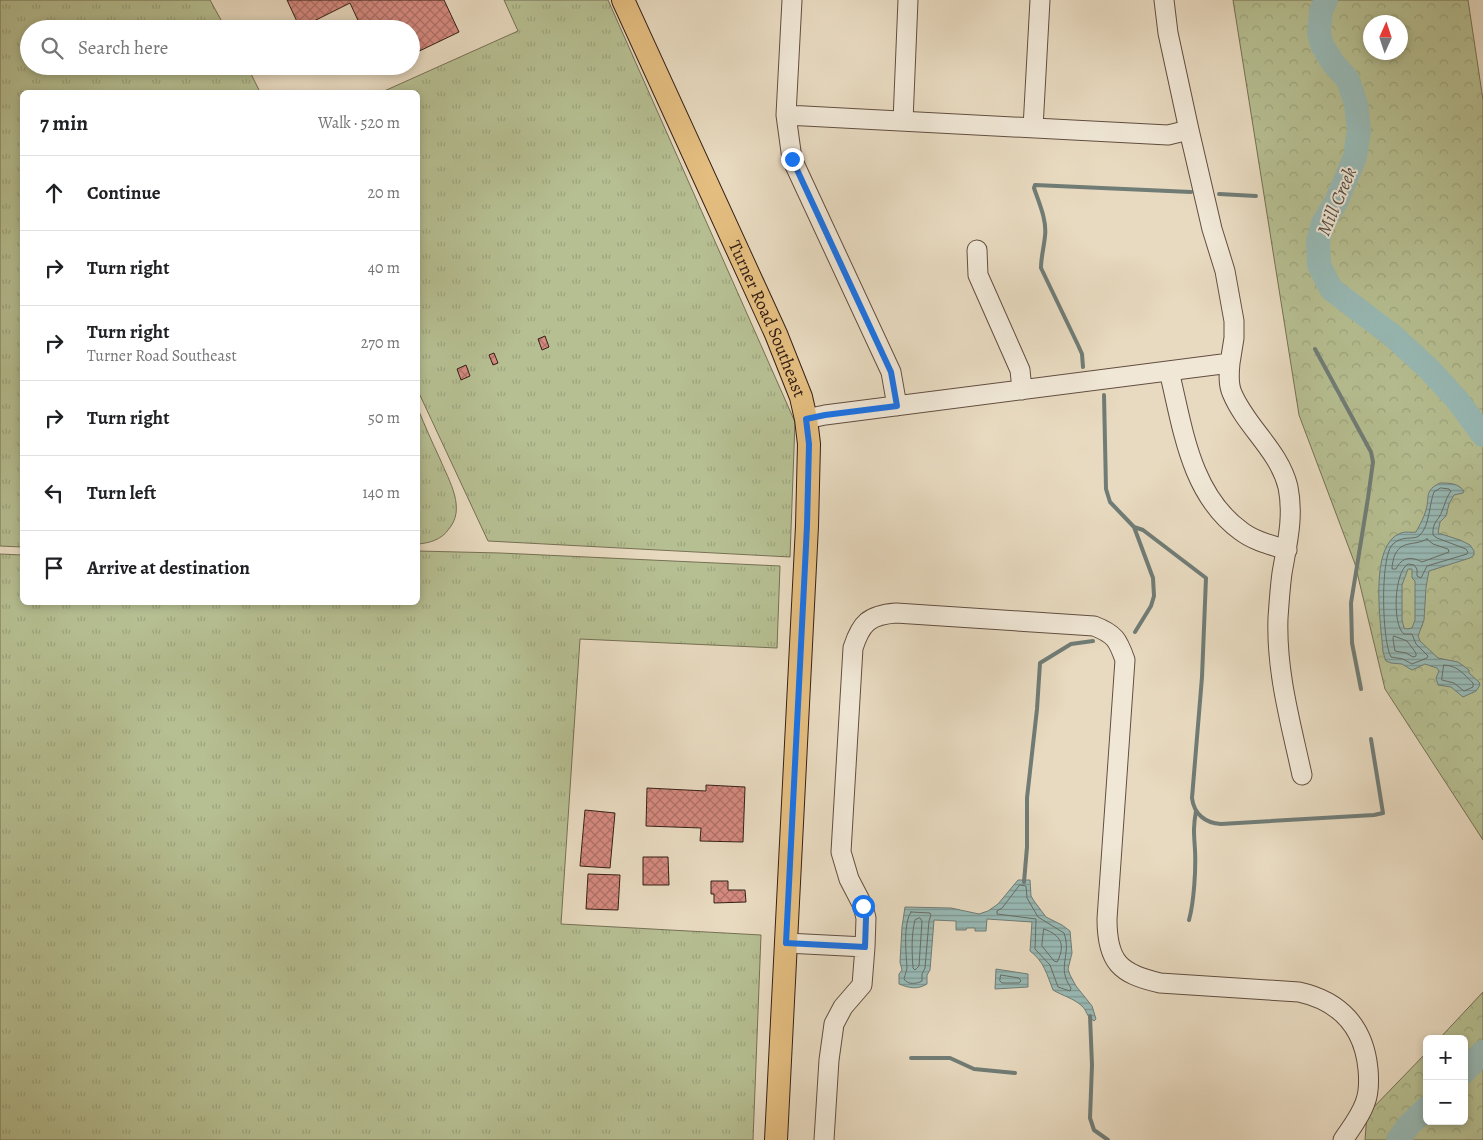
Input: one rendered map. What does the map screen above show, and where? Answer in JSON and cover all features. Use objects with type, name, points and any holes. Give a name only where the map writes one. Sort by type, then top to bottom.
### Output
[{"type":"main road","name":"Turner Road Southeast","points":[[623,0],[776,334],[801,397],[806,419],[809,444],[808,517],[776,1140]]},
{"type":"street","points":[[792,0],[786,115],[792,159],[891,372],[897,406]]},
{"type":"street","points":[[903,121],[908,0]]},
{"type":"street","points":[[1033,128],[1040,0]]},
{"type":"street","points":[[1164,0],[1168,33],[1212,229],[1227,280],[1234,321],[1229,379],[1231,392],[1240,408],[1270,449],[1288,486],[1291,520],[1282,574],[1278,620],[1280,669],[1302,775]]},
{"type":"street","points":[[786,115],[1168,135],[1190,130]]},
{"type":"street","points":[[977,250],[978,275],[1020,370],[1022,390]]},
{"type":"street","points":[[806,419],[825,415],[1230,364]]},
{"type":"street","points":[[1169,371],[1193,465],[1203,487],[1215,506],[1227,520],[1242,532],[1287,550]]},
{"type":"street","points":[[824,1140],[828,1060],[834,1024],[843,1007],[862,985],[865,947],[866,918],[863,906],[849,879],[841,852],[853,648],[857,635],[867,621],[880,614],[896,613],[1094,626],[1108,631],[1116,638],[1125,660],[1107,919],[1109,948],[1115,961],[1139,978],[1160,983],[1299,992],[1321,999],[1343,1014],[1354,1025],[1362,1039],[1366,1054],[1368,1079],[1366,1102],[1343,1140]]},
{"type":"street","points":[[786,943],[865,947]]},
{"type":"green space","points":[[0,0],[210,0],[221,20],[20,20],[20,75],[252,75],[259,90],[20,90],[20,547],[0,546]]},
{"type":"green space","points":[[504,0],[608,0],[795,422],[790,557],[488,541],[420,395],[420,90],[386,90],[518,31]]},
{"type":"green space","points":[[1233,0],[1468,0],[1483,100],[1483,840],[1385,689],[1355,564],[1299,415]]},
{"type":"green space","points":[[420,414],[451,486],[456,504],[453,522],[445,533],[426,543],[420,544]]},
{"type":"green space","points":[[420,551],[780,566],[777,648],[580,639],[561,924],[761,935],[753,1140],[0,1140],[0,554],[20,555],[20,605],[420,605]]},
{"type":"green space","points":[[1483,992],[1483,1140],[1365,1140],[1367,1114],[1423,1056],[1423,1125],[1468,1125],[1468,1035],[1443,1035]]},
{"type":"water","points":[[1440,483],[1450,483],[1459,486],[1464,491],[1454,495],[1446,516],[1440,522],[1438,533],[1470,545],[1474,555],[1429,571],[1424,620],[1418,636],[1420,641],[1438,658],[1458,662],[1469,670],[1469,673],[1479,682],[1480,685],[1476,691],[1463,697],[1451,687],[1438,685],[1436,678],[1439,671],[1437,668],[1425,664],[1412,670],[1402,664],[1386,661],[1383,652],[1379,586],[1380,568],[1384,552],[1391,540],[1401,533],[1416,532],[1425,513],[1430,491]],"holes":[[[1408,569],[1412,569],[1412,578],[1415,581],[1415,620],[1412,628],[1407,629],[1404,628],[1402,620],[1402,585]]]},
{"type":"water","points":[[1018,880],[1030,880],[1031,896],[1046,917],[1070,931],[1072,953],[1068,969],[1076,986],[1092,1006],[1096,1019],[1094,1021],[1079,1003],[1053,990],[1042,964],[1030,951],[1032,922],[987,919],[986,931],[975,931],[975,928],[956,930],[956,921],[934,920],[927,984],[913,988],[899,984],[899,974],[902,970],[900,962],[905,907],[951,908],[979,914],[988,911],[998,904]]},
{"type":"water","points":[[996,969],[1028,974],[1028,987],[995,989]]},
{"type":"building","points":[[287,0],[444,0],[459,32],[420,51],[420,20],[358,20],[350,3],[316,20],[296,20]]},
{"type":"building","points":[[545,336],[549,347],[542,350],[538,339]]},
{"type":"building","points":[[494,353],[498,363],[493,365],[489,355]]},
{"type":"building","points":[[466,365],[470,376],[461,380],[457,369]]},
{"type":"building","points":[[706,785],[745,787],[743,842],[700,841],[701,828],[646,826],[647,788],[706,791]]},
{"type":"building","points":[[585,810],[615,813],[610,868],[580,866]]},
{"type":"building","points":[[643,857],[668,857],[669,885],[643,885]]},
{"type":"building","points":[[588,874],[620,875],[618,910],[586,909]]},
{"type":"building","points":[[711,881],[728,881],[728,890],[745,890],[746,902],[714,903],[714,894],[711,894]]},
{"type":"waterway","name":"Mill Creek","points":[[1326,0],[1321,11],[1319,33],[1322,45],[1333,63],[1348,80],[1356,104],[1359,130],[1355,157],[1336,202],[1323,223],[1318,242],[1319,265],[1331,289],[1393,336],[1430,370],[1458,401],[1483,435]]},
{"type":"waterway","points":[[1083,367],[1082,354],[1041,268],[1045,224],[1034,188],[1035,185],[1191,192]]},
{"type":"waterway","points":[[1219,194],[1256,196]]},
{"type":"waterway","points":[[1315,349],[1371,452],[1373,462],[1351,603],[1352,643],[1361,689]]},
{"type":"waterway","points":[[1104,395],[1106,489],[1110,502],[1134,527],[1153,578],[1154,596],[1151,606],[1135,632]]},
{"type":"waterway","points":[[1134,527],[1143,530],[1206,578],[1202,677],[1192,798],[1195,809],[1201,817],[1210,822],[1221,824],[1383,813],[1371,739]]},
{"type":"waterway","points":[[1024,882],[1027,847],[1027,798],[1040,663],[1071,644],[1093,641]]},
{"type":"waterway","points":[[1189,920],[1194,885],[1194,822],[1196,811]]},
{"type":"waterway","points":[[1090,1016],[1092,1065],[1090,1118],[1094,1130],[1108,1140]]},
{"type":"waterway","name":"Mill Creek","points":[[1468,1068],[1483,1052]]},
{"type":"waterway","points":[[911,1058],[950,1058],[974,1069],[1015,1073]]},
{"type":"waterway","name":"Mill Creek","points":[[1398,1140],[1409,1125],[1423,1112]]},
{"type":"route","points":[[792,159],[891,372],[897,406],[806,419],[809,444],[809,481],[786,943],[865,947],[866,918],[863,906]]}]
